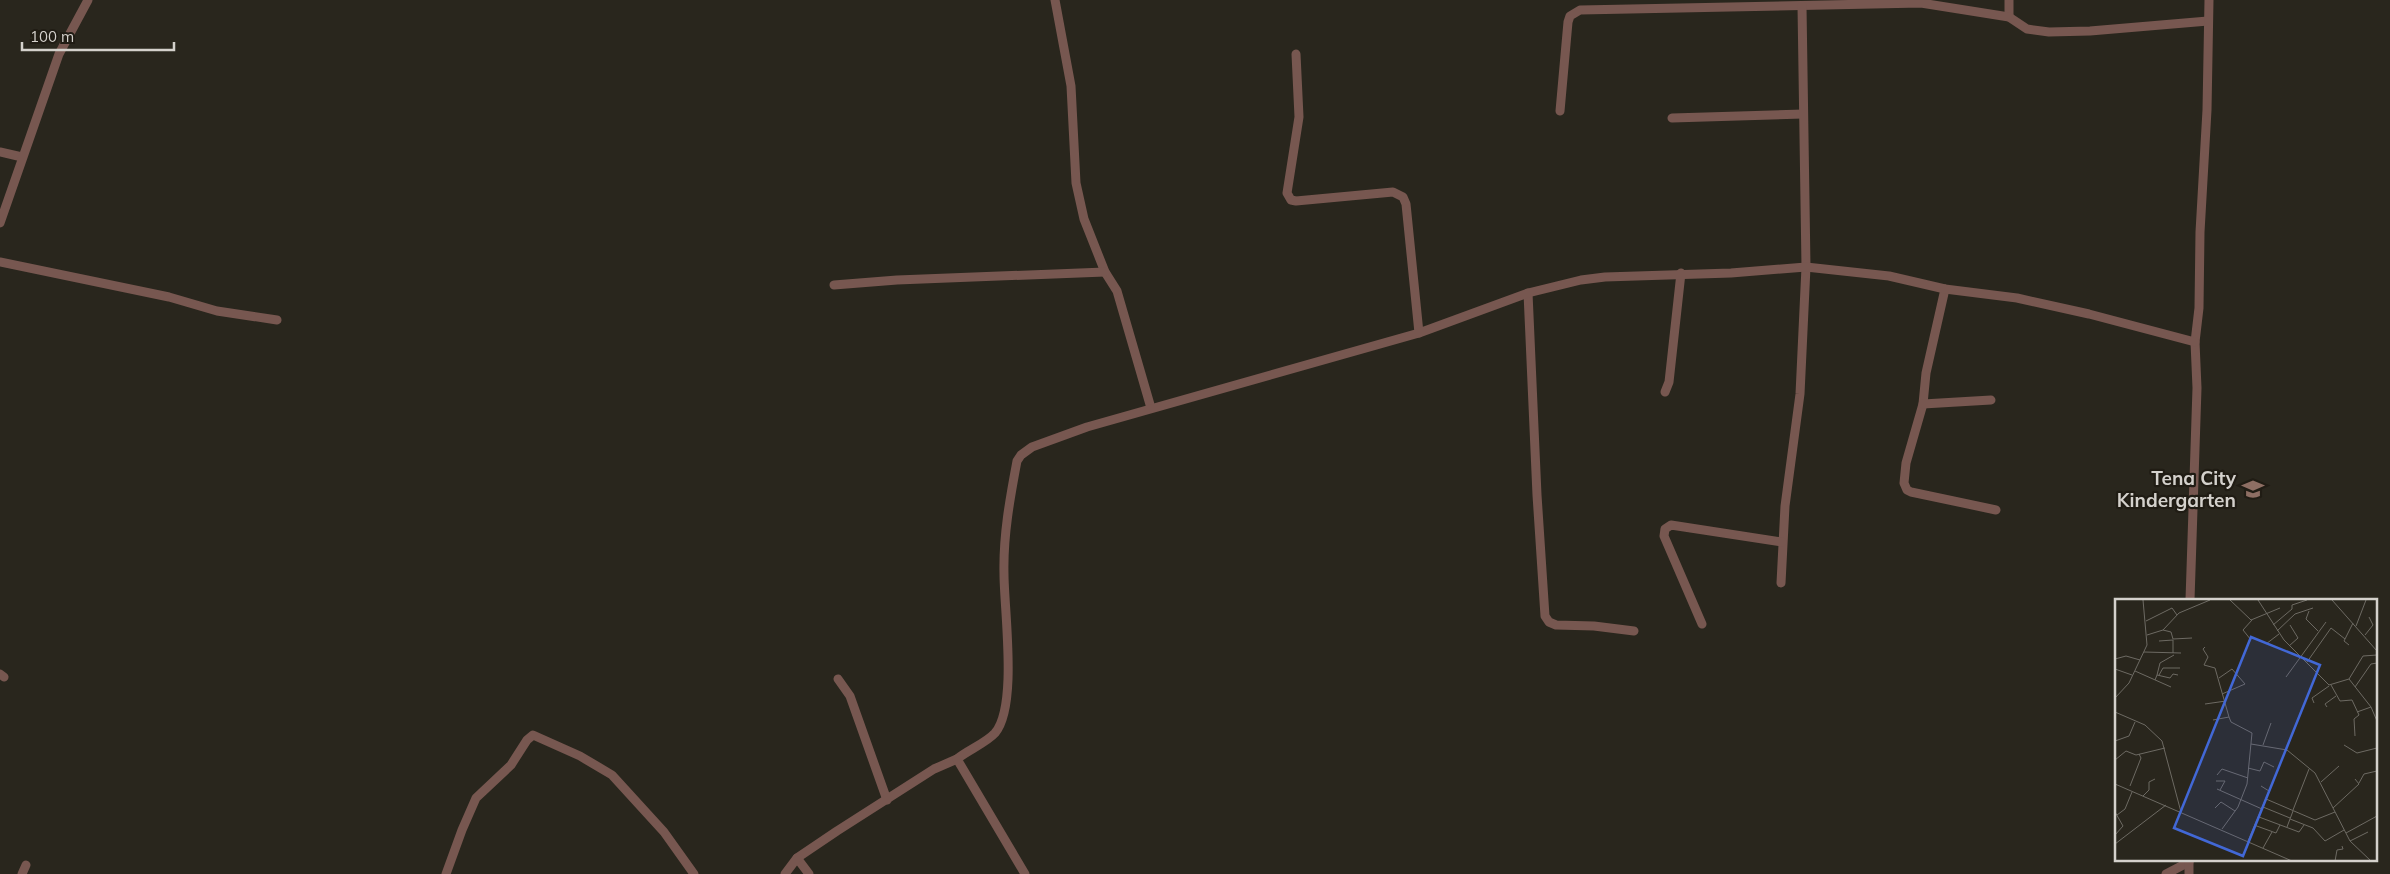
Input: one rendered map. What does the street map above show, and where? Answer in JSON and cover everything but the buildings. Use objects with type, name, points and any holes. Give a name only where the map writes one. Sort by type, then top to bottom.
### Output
[{"type":"street","points":[[0,223],[58,54],[88,0]]},
{"type":"street","points":[[1055,0],[1071,86],[1076,184],[1084,219],[1105,272],[1117,291],[1151,408]]},
{"type":"street","points":[[2009,0],[2009,17]]},
{"type":"street","points":[[2190,599],[2197,388],[2195,342],[2199,308],[2200,232],[2207,110],[2209,0]]},
{"type":"street","points":[[1560,111],[1568,22],[1574,13],[1580,10],[1682,4],[1783,3],[1802,6],[1896,1],[1921,3],[2009,17],[2028,29],[2049,32],[2208,21]]},
{"type":"street","points":[[1781,583],[1785,506],[1800,394],[1806,267],[1802,6]]},
{"type":"street","points":[[1296,54],[1299,117],[1287,193],[1291,200],[1296,201],[1392,192],[1403,197],[1406,204],[1419,333]]},
{"type":"street","points":[[1672,118],[1803,114]]},
{"type":"street","points":[[0,152],[22,157]]},
{"type":"street","points":[[0,262],[169,298],[217,311],[277,320]]},
{"type":"street","points":[[785,874],[797,858],[934,769],[958,759],[994,734],[1003,713],[1007,688],[1008,646],[1004,574],[1008,506],[1017,460],[1021,454],[1032,447],[1087,427],[1151,408],[1419,333],[1528,293],[1581,280],[1605,277],[1731,273],[1806,267],[1889,276],[1945,289],[2017,298],[2195,342]]},
{"type":"street","points":[[834,285],[898,280],[1105,272]]},
{"type":"street","points":[[1665,392],[1669,382],[1681,274]]},
{"type":"street","points":[[1945,289],[1926,373],[1923,404],[1906,463],[1904,479],[1907,490],[1996,510]]},
{"type":"street","points":[[1528,293],[1538,514],[1545,616],[1549,622],[1556,625],[1594,626],[1634,631]]},
{"type":"street","points":[[1923,404],[1991,400]]},
{"type":"street","points":[[1702,624],[1664,536],[1665,529],[1671,525],[1782,542]]},
{"type":"street","points":[[838,679],[850,696],[887,800]]},
{"type":"street","points":[[446,874],[476,798],[511,765],[527,740],[533,735],[580,756],[612,775],[664,832],[694,874]]},
{"type":"street","points":[[958,759],[1025,874]]},
{"type":"street","points":[[797,858],[809,874]]},
{"type":"street","points":[[2166,874],[2187,862]]},
{"type":"street","points":[[22,874],[26,865]]},
{"type":"place","name":"Tena City Kindergarten","points":[[2253,489]]}]
